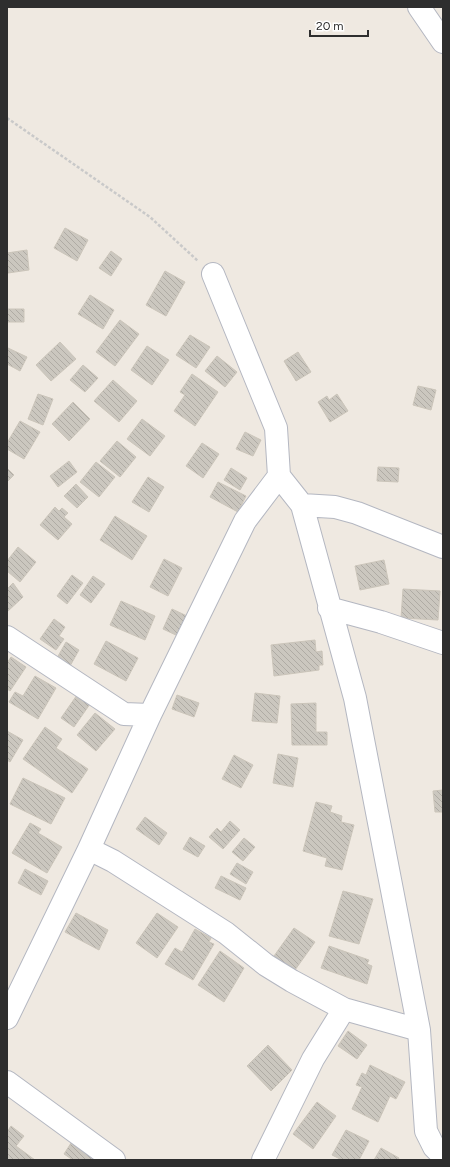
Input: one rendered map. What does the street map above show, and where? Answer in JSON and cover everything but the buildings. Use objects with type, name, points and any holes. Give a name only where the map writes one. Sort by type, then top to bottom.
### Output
[{"type":"street","points":[[420,7],[443,42]]},
{"type":"street","points":[[213,274],[276,428],[279,476],[302,506],[355,698],[419,1030],[426,1131],[434,1147],[443,1156]]},
{"type":"street","points":[[7,1018],[89,848],[150,715],[245,521],[279,476]]},
{"type":"street","points":[[302,506],[334,507],[357,513],[443,547]]},
{"type":"street","points":[[329,608],[382,622],[443,643]]},
{"type":"street","points":[[7,637],[124,714],[150,715]]},
{"type":"street","points":[[89,848],[113,861],[226,932],[266,965],[292,981],[344,1009],[419,1030]]},
{"type":"street","points":[[263,1160],[313,1059],[344,1009]]},
{"type":"street","points":[[7,1082],[114,1160]]},
{"type":"path","points":[[7,118],[150,217],[213,274]]}]
